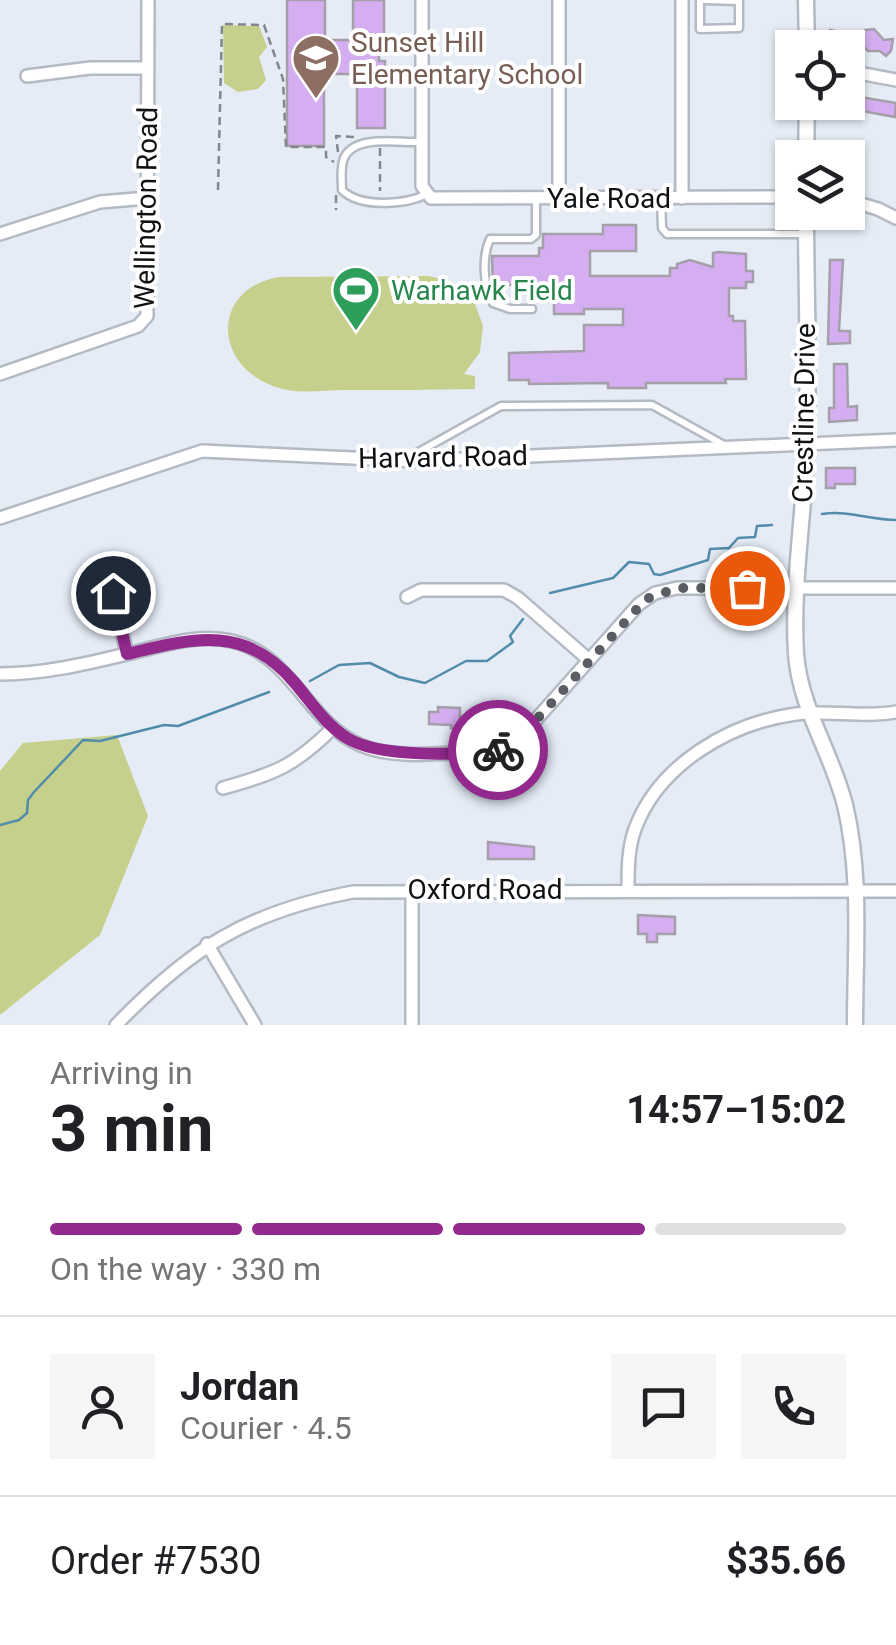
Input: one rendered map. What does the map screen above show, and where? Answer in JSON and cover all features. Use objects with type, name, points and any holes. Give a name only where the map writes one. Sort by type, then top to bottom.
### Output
[{"type":"street","name":"Wellington Road","points":[[0,374],[145,321],[148,0]]},
{"type":"street","points":[[422,0],[422,186],[427,194]]},
{"type":"street","points":[[559,0],[559,198]]},
{"type":"street","points":[[682,0],[682,198]]},
{"type":"street","points":[[806,0],[806,30]]},
{"type":"street","points":[[27,76],[90,68],[148,68]]},
{"type":"street","points":[[865,74],[896,80]]},
{"type":"street","name":"Yale Road","points":[[427,194],[437,199],[775,197]]},
{"type":"street","points":[[0,234],[89,205],[147,198]]},
{"type":"street","points":[[865,205],[896,218]]},
{"type":"street","name":"Crestline Drive","points":[[806,230],[806,445],[796,588],[798,668],[810,714],[841,789],[847,814],[855,890],[855,1025]]},
{"type":"street","name":"Harvard Road","points":[[0,518],[202,451],[404,460],[896,440]]},
{"type":"street","points":[[0,674],[55,671],[195,639],[220,639],[249,646],[288,675],[333,728],[360,744],[383,751],[500,750],[517,741],[638,604],[655,593],[677,588],[896,588]]},
{"type":"street","points":[[407,597],[421,590],[504,590],[589,660]]},
{"type":"street","points":[[113,593],[127,654]]},
{"type":"street","points":[[628,889],[629,853],[635,829],[665,779],[710,744],[744,728],[798,714],[896,712]]},
{"type":"street","points":[[222,788],[282,770],[305,756],[333,728]]},
{"type":"street","points":[[412,889],[412,1025]]},
{"type":"street","name":"Oxford Road","points":[[116,1025],[162,979],[207,944],[250,922],[312,900],[352,892],[896,890]]},
{"type":"street","points":[[207,944],[255,1025]]},
{"type":"lane","points":[[702,0],[739,1],[739,28],[700,29],[702,0]]},
{"type":"lane","points":[[422,142],[362,143],[354,147],[342,163],[342,190],[353,200],[363,201],[413,201],[427,194]]},
{"type":"lane","points":[[661,198],[662,228],[667,234],[806,234]]},
{"type":"lane","points":[[532,309],[510,309],[493,303],[486,291],[486,252],[490,239],[536,236],[536,199]]},
{"type":"lane","points":[[404,460],[501,406],[652,405],[730,448]]},
{"type":"path","points":[[218,190],[222,24],[264,25],[283,79],[286,147],[326,147],[326,156],[336,163],[336,136],[358,137],[339,153]]},
{"type":"path","points":[[380,147],[380,191]]},
{"type":"path","points":[[336,194],[336,210]]},
{"type":"green space","points":[[223,25],[259,26],[267,47],[259,57],[266,80],[258,89],[238,92],[224,83]]},
{"type":"green space","points":[[428,276],[454,282],[474,301],[483,326],[480,352],[464,374],[475,376],[475,389],[298,391],[260,380],[243,366],[232,349],[228,331],[231,313],[240,297],[256,285],[279,277]]},
{"type":"green space","points":[[117,735],[148,816],[100,935],[0,1015],[0,771],[23,743]]},
{"type":"building","points":[[287,0],[325,0],[325,40],[353,40],[353,0],[384,0],[384,41],[379,41],[379,61],[385,61],[385,128],[357,128],[357,74],[324,74],[324,146],[287,146]]},
{"type":"building","points":[[874,29],[884,40],[893,39],[886,56],[865,48],[865,30]]},
{"type":"building","points":[[865,98],[896,103],[895,117],[865,111]]},
{"type":"building","points":[[603,225],[636,225],[636,251],[590,251],[590,276],[670,276],[670,268],[690,260],[713,267],[713,253],[746,254],[746,271],[753,271],[753,282],[746,282],[746,288],[729,288],[729,316],[733,316],[733,321],[745,321],[746,379],[725,379],[726,383],[646,383],[646,388],[509,380],[509,353],[584,351],[584,325],[623,325],[623,309],[554,314],[554,302],[544,302],[544,295],[527,295],[526,285],[493,285],[492,256],[539,256],[543,234],[603,234]]},
{"type":"building","points":[[830,260],[843,260],[839,331],[850,331],[850,343],[828,344]]},
{"type":"building","points":[[834,364],[847,364],[848,407],[857,406],[857,420],[829,422],[829,408],[834,408]]},
{"type":"building","points":[[826,468],[855,468],[855,484],[826,488]]},
{"type":"building","points":[[438,707],[460,708],[460,728],[429,724],[429,712],[438,712]]},
{"type":"building","points":[[488,842],[534,847],[534,859],[488,859]]},
{"type":"building","points":[[638,915],[675,917],[675,934],[657,934],[657,942],[647,942],[647,934],[638,934]]},
{"type":"waterway","points":[[822,514],[896,520]]},
{"type":"waterway","points":[[550,593],[613,578],[629,562],[649,564],[654,574],[660,575],[708,560],[710,549],[729,548],[738,538],[755,537],[757,526],[772,525]]},
{"type":"waterway","points":[[310,681],[339,665],[370,663],[399,677],[425,683],[466,661],[487,661],[513,642],[510,636],[523,619]]},
{"type":"waterway","points":[[0,825],[19,820],[27,813],[28,800],[34,792],[83,740],[100,741],[164,725],[178,726],[269,692]]},
{"type":"way so far","points":[[498,750],[517,741],[638,604],[655,593],[677,588],[747,588]]},
{"type":"place","name":"Sunset Hill Elementary School","points":[[316,100]]},
{"type":"place","name":"Warhawk Field","points":[[356,332]]},
{"type":"route","points":[[113,593],[127,654],[195,639],[234,642],[249,646],[276,663],[333,728],[371,749],[498,750]]}]
